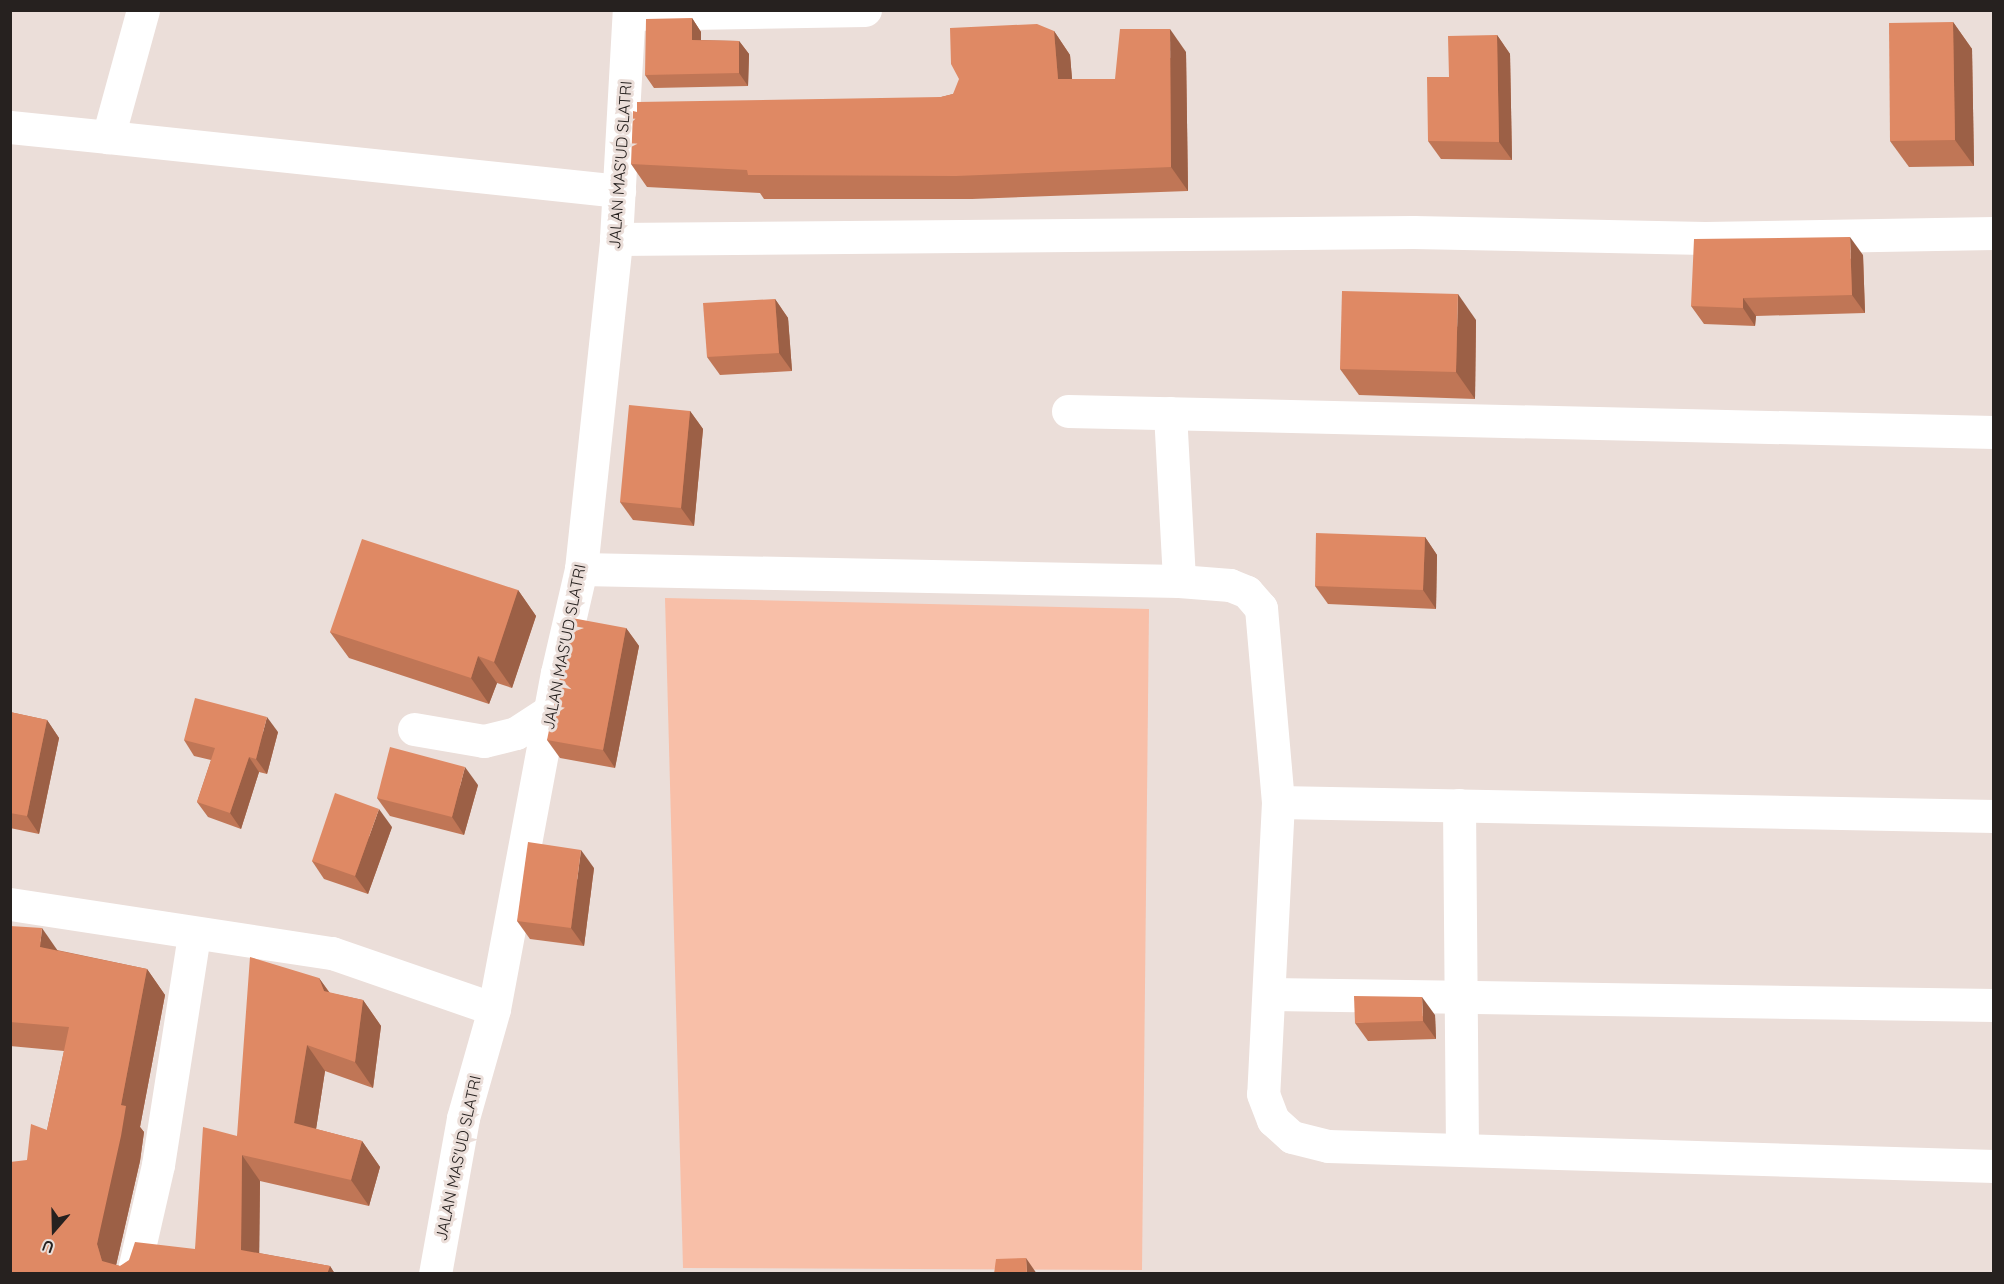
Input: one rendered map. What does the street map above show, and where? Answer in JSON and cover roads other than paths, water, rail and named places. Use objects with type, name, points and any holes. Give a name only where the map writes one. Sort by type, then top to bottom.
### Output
[{"type":"street","points":[[108,137],[143,10]]},
{"type":"street","points":[[629,12],[865,10]]},
{"type":"street","name":"JALAN MAS'UD SLATRI","points":[[435,1274],[463,1118],[494,1009],[551,710],[581,569],[616,239],[629,12]]},
{"type":"street","points":[[624,107],[660,107]]},
{"type":"street","points":[[10,127],[619,191]]},
{"type":"street","points":[[616,239],[1413,232],[1705,238],[1994,233]]},
{"type":"street","points":[[1068,411],[1994,432]]},
{"type":"street","points":[[1170,413],[1179,581]]},
{"type":"street","points":[[581,569],[1179,581],[1230,585],[1247,592],[1261,608],[1278,802],[1271,994],[1263,1094],[1273,1120],[1292,1137],[1328,1146],[1994,1166]]},
{"type":"street","points":[[414,729],[484,741],[516,734],[551,710]]},
{"type":"street","points":[[1278,802],[1994,816]]},
{"type":"street","points":[[1459,805],[1462,1150]]},
{"type":"street","points":[[10,904],[194,934],[332,953],[494,1009]]},
{"type":"street","points":[[133,1274],[158,1165],[194,934]]},
{"type":"street","points":[[1271,994],[1994,1005]]}]
